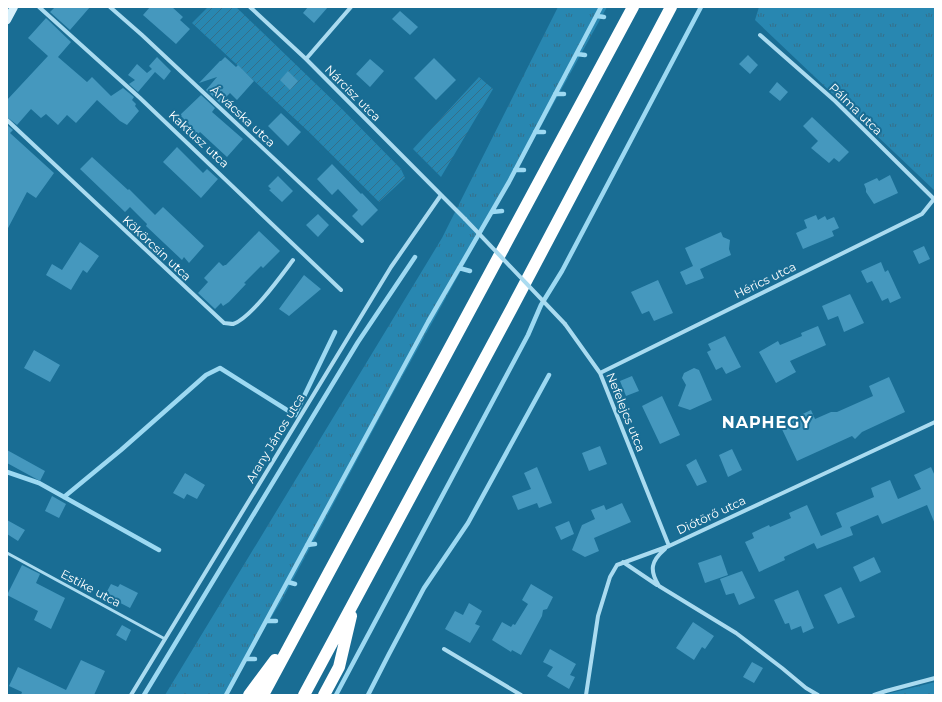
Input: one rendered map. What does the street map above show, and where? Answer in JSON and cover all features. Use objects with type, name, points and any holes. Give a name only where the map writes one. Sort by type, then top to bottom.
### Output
[{"type":"highway","points":[[263,695],[633,7]]},
{"type":"highway","points":[[304,695],[513,306],[671,7]]},
{"type":"highway","points":[[324,695],[339,667],[355,599]]},
{"type":"highway","points":[[249,695],[304,620]]},
{"type":"main road","points":[[7,20],[14,7]]},
{"type":"street","name":"Kaktusz utca","points":[[39,7],[157,114],[341,290]]},
{"type":"street","name":"Árvácska utca","points":[[110,7],[142,35],[362,241]]},
{"type":"street","name":"Nárcisz utca","points":[[250,7],[306,59],[441,195]]},
{"type":"street","points":[[306,59],[352,7]]},
{"type":"street","name":"Pálma utca","points":[[760,35],[836,101],[934,200]]},
{"type":"street","name":"Kökörcsin utca","points":[[7,120],[224,323],[233,324],[246,316],[267,295],[293,260]]},
{"type":"street","name":"Nefelejcs utca","points":[[441,195],[565,324],[600,373],[669,546]]},
{"type":"street","name":"Arany János utca","points":[[131,695],[391,267],[441,195]]},
{"type":"street","name":"Hérics utca","points":[[600,373],[922,214],[934,200]]},
{"type":"street","name":"Diótörő utca","points":[[586,695],[598,616],[610,577],[617,565],[669,546],[935,422]]},
{"type":"street","points":[[659,586],[654,578],[652,569],[655,557],[669,546]]},
{"type":"street","points":[[623,562],[736,633],[806,688],[818,695]]},
{"type":"street","points":[[444,649],[521,695]]},
{"type":"street","points":[[874,695],[935,678]]},
{"type":"lane","name":"Estike utca","points":[[7,553],[166,639]]},
{"type":"green space","points":[[208,7],[236,7],[343,110],[401,169],[405,178],[379,202],[309,132],[192,23]]},
{"type":"green space","points":[[558,7],[607,7],[387,404],[283,598],[224,695],[165,695],[442,238]]},
{"type":"green space","points":[[759,7],[935,7],[935,191],[755,20]]},
{"type":"green space","points":[[479,77],[493,89],[441,177],[413,149]]},
{"type":"green space","points":[[935,682],[935,695],[883,695]]},
{"type":"building","points":[[55,7],[90,7],[70,30],[50,12]]},
{"type":"building","points":[[150,7],[172,7],[183,17],[180,20],[190,29],[176,44],[143,15]]},
{"type":"building","points":[[308,7],[328,7],[314,23],[303,13]]},
{"type":"building","points":[[400,11],[418,27],[410,35],[392,19]]},
{"type":"building","points":[[46,18],[71,42],[58,57],[87,82],[92,77],[111,96],[123,88],[134,97],[132,100],[136,104],[135,106],[139,111],[127,125],[120,121],[97,100],[76,123],[67,115],[58,125],[46,114],[41,118],[31,109],[17,125],[7,117],[7,100],[48,56],[28,38]]},
{"type":"building","points":[[748,55],[758,65],[750,74],[739,64]]},
{"type":"building","points":[[157,57],[171,71],[164,80],[155,72],[138,92],[129,84],[135,80],[128,75],[137,64],[147,73],[152,69],[149,66]]},
{"type":"building","points":[[225,57],[236,67],[238,65],[254,81],[237,100],[230,93],[220,103],[206,90],[217,77],[199,83]]},
{"type":"building","points":[[434,58],[456,80],[436,100],[414,78]]},
{"type":"building","points":[[370,59],[384,71],[370,87],[356,74]]},
{"type":"building","points":[[288,71],[298,81],[290,90],[280,80]]},
{"type":"building","points":[[777,82],[788,92],[780,101],[769,92]]},
{"type":"building","points":[[201,95],[215,108],[212,112],[243,139],[227,157],[200,132],[193,139],[184,129],[189,124],[180,115]]},
{"type":"building","points":[[281,113],[301,132],[288,146],[268,126]]},
{"type":"building","points":[[812,117],[849,152],[839,162],[834,158],[829,163],[811,148],[818,141],[803,126]]},
{"type":"building","points":[[7,125],[13,130],[10,133],[54,173],[36,198],[27,192],[7,230]]},
{"type":"building","points":[[177,147],[203,173],[207,169],[218,179],[201,198],[163,162]]},
{"type":"building","points":[[92,157],[128,190],[129,189],[155,215],[163,207],[204,246],[189,263],[184,257],[182,260],[146,226],[147,224],[130,207],[125,212],[80,169]]},
{"type":"building","points":[[332,164],[378,210],[362,226],[352,216],[358,210],[338,189],[332,195],[317,179]]},
{"type":"building","points":[[890,175],[898,193],[874,204],[866,192],[864,184],[877,178],[879,181]]},
{"type":"building","points":[[278,176],[293,191],[282,202],[269,190],[271,189],[268,186]]},
{"type":"building","points":[[318,214],[329,225],[318,237],[306,225]]},
{"type":"building","points":[[816,215],[818,220],[825,216],[827,220],[834,217],[839,228],[832,231],[834,236],[803,249],[796,233],[807,228],[804,220]]},
{"type":"building","points":[[259,231],[280,251],[263,268],[261,266],[244,283],[246,284],[229,302],[223,306],[221,303],[215,309],[198,293],[208,282],[204,278],[219,262],[223,266],[226,265]]},
{"type":"building","points":[[721,232],[723,237],[730,240],[729,249],[731,255],[700,269],[704,278],[686,285],[680,272],[693,266],[685,248]]},
{"type":"building","points":[[80,242],[99,256],[87,273],[83,270],[71,290],[46,275],[52,264],[62,270]]},
{"type":"building","points":[[924,246],[930,259],[919,264],[913,251]]},
{"type":"building","points":[[881,262],[885,272],[888,270],[901,298],[890,303],[888,298],[882,301],[872,281],[867,283],[861,271]]},
{"type":"building","points":[[304,275],[321,289],[289,316],[279,309]]},
{"type":"building","points":[[658,280],[673,313],[654,321],[649,311],[642,314],[631,292]]},
{"type":"building","points":[[850,294],[864,323],[844,332],[838,316],[828,320],[822,306]]},
{"type":"building","points":[[818,326],[826,345],[790,361],[796,372],[776,383],[759,352],[778,341],[780,345],[802,336],[801,333]]},
{"type":"building","points":[[725,336],[741,367],[726,374],[722,367],[716,370],[707,352],[711,350],[708,344]]},
{"type":"building","points":[[34,350],[60,365],[50,382],[24,368]]},
{"type":"building","points":[[694,368],[699,370],[712,400],[690,410],[678,406],[686,385],[682,378],[684,373]]},
{"type":"building","points":[[632,376],[639,391],[626,396],[620,381]]},
{"type":"building","points":[[889,377],[905,412],[862,432],[855,439],[852,436],[797,461],[780,425],[811,410],[815,419],[831,412],[837,412],[873,396],[869,386]]},
{"type":"building","points":[[662,396],[680,435],[660,444],[642,406]]},
{"type":"building","points":[[600,446],[607,464],[589,471],[582,453]]},
{"type":"building","points":[[732,449],[742,470],[728,477],[719,455]]},
{"type":"building","points":[[7,450],[45,471],[40,481],[7,463]]},
{"type":"building","points":[[696,459],[707,482],[697,486],[686,465]]},
{"type":"building","points":[[537,467],[552,503],[539,508],[537,503],[518,510],[512,496],[531,489],[524,473]]},
{"type":"building","points":[[931,467],[935,476],[935,524],[927,505],[882,524],[878,515],[850,527],[853,535],[817,549],[814,543],[784,557],[785,560],[759,572],[745,542],[754,538],[752,533],[769,525],[770,527],[791,518],[789,513],[807,505],[821,536],[842,527],[836,513],[874,497],[871,488],[890,480],[898,499],[921,489],[914,475]]},
{"type":"building","points":[[185,473],[205,485],[197,499],[187,494],[184,499],[173,493]]},
{"type":"building","points":[[52,496],[66,504],[59,518],[45,511]]},
{"type":"building","points":[[622,503],[631,522],[594,538],[599,551],[585,557],[572,550],[582,525],[595,519],[591,510],[604,505],[606,510]]},
{"type":"building","points":[[7,520],[25,530],[18,541],[7,534]]},
{"type":"building","points":[[569,521],[574,534],[561,540],[555,527]]},
{"type":"building","points":[[721,555],[728,575],[705,583],[698,563]]},
{"type":"building","points":[[874,557],[881,572],[860,582],[853,567]]},
{"type":"building","points":[[22,565],[40,574],[36,583],[65,598],[51,629],[34,620],[38,611],[7,595]]},
{"type":"building","points":[[742,571],[755,598],[739,605],[734,593],[726,595],[720,579]]},
{"type":"building","points":[[111,584],[118,587],[120,584],[138,593],[130,608],[105,595]]},
{"type":"building","points":[[531,584],[553,597],[547,609],[543,610],[542,616],[521,655],[512,650],[511,652],[492,640],[502,622],[511,627],[513,624],[515,625],[528,604],[522,600]]},
{"type":"building","points":[[841,587],[855,617],[838,624],[824,595]]},
{"type":"building","points":[[798,590],[814,628],[803,633],[801,626],[791,630],[789,623],[785,624],[774,600]]},
{"type":"building","points":[[469,603],[482,611],[475,624],[480,626],[470,643],[445,629],[455,611],[463,615]]},
{"type":"building","points":[[693,622],[714,636],[705,649],[702,647],[694,660],[676,648]]},
{"type":"building","points":[[122,625],[131,630],[126,641],[116,635]]},
{"type":"building","points":[[550,649],[576,664],[570,675],[575,677],[569,689],[547,676],[553,667],[543,662]]},
{"type":"building","points":[[81,660],[105,671],[94,695],[21,695],[22,692],[9,686],[18,667],[66,690]]},
{"type":"building","points":[[752,662],[763,668],[754,683],[743,677]]},
{"type":"waterway","points":[[226,695],[428,322],[509,182],[601,7]]},
{"type":"waterway","points":[[336,695],[528,335],[541,305],[562,271],[701,7]]},
{"type":"waterway","points":[[597,16],[604,17]]},
{"type":"waterway","points":[[577,54],[585,55]]},
{"type":"waterway","points":[[555,94],[564,94]]},
{"type":"waterway","points":[[535,132],[544,132]]},
{"type":"waterway","points":[[515,170],[524,170]]},
{"type":"waterway","points":[[492,212],[502,211]]},
{"type":"waterway","points":[[144,695],[358,342],[415,257]]},
{"type":"waterway","points":[[459,268],[470,271]]},
{"type":"waterway","points":[[64,497],[121,450],[206,375],[220,368],[295,415],[335,332]]},
{"type":"waterway","points":[[368,695],[424,588],[468,523],[549,375]]},
{"type":"waterway","points":[[7,472],[39,483],[159,550]]},
{"type":"waterway","points":[[307,545],[315,544]]},
{"type":"waterway","points":[[288,582],[295,584]]},
{"type":"waterway","points":[[266,621],[276,621]]},
{"type":"waterway","points":[[246,659],[255,659]]},
{"type":"district","name":"NAPHEGY","points":[[767,422]]}]
